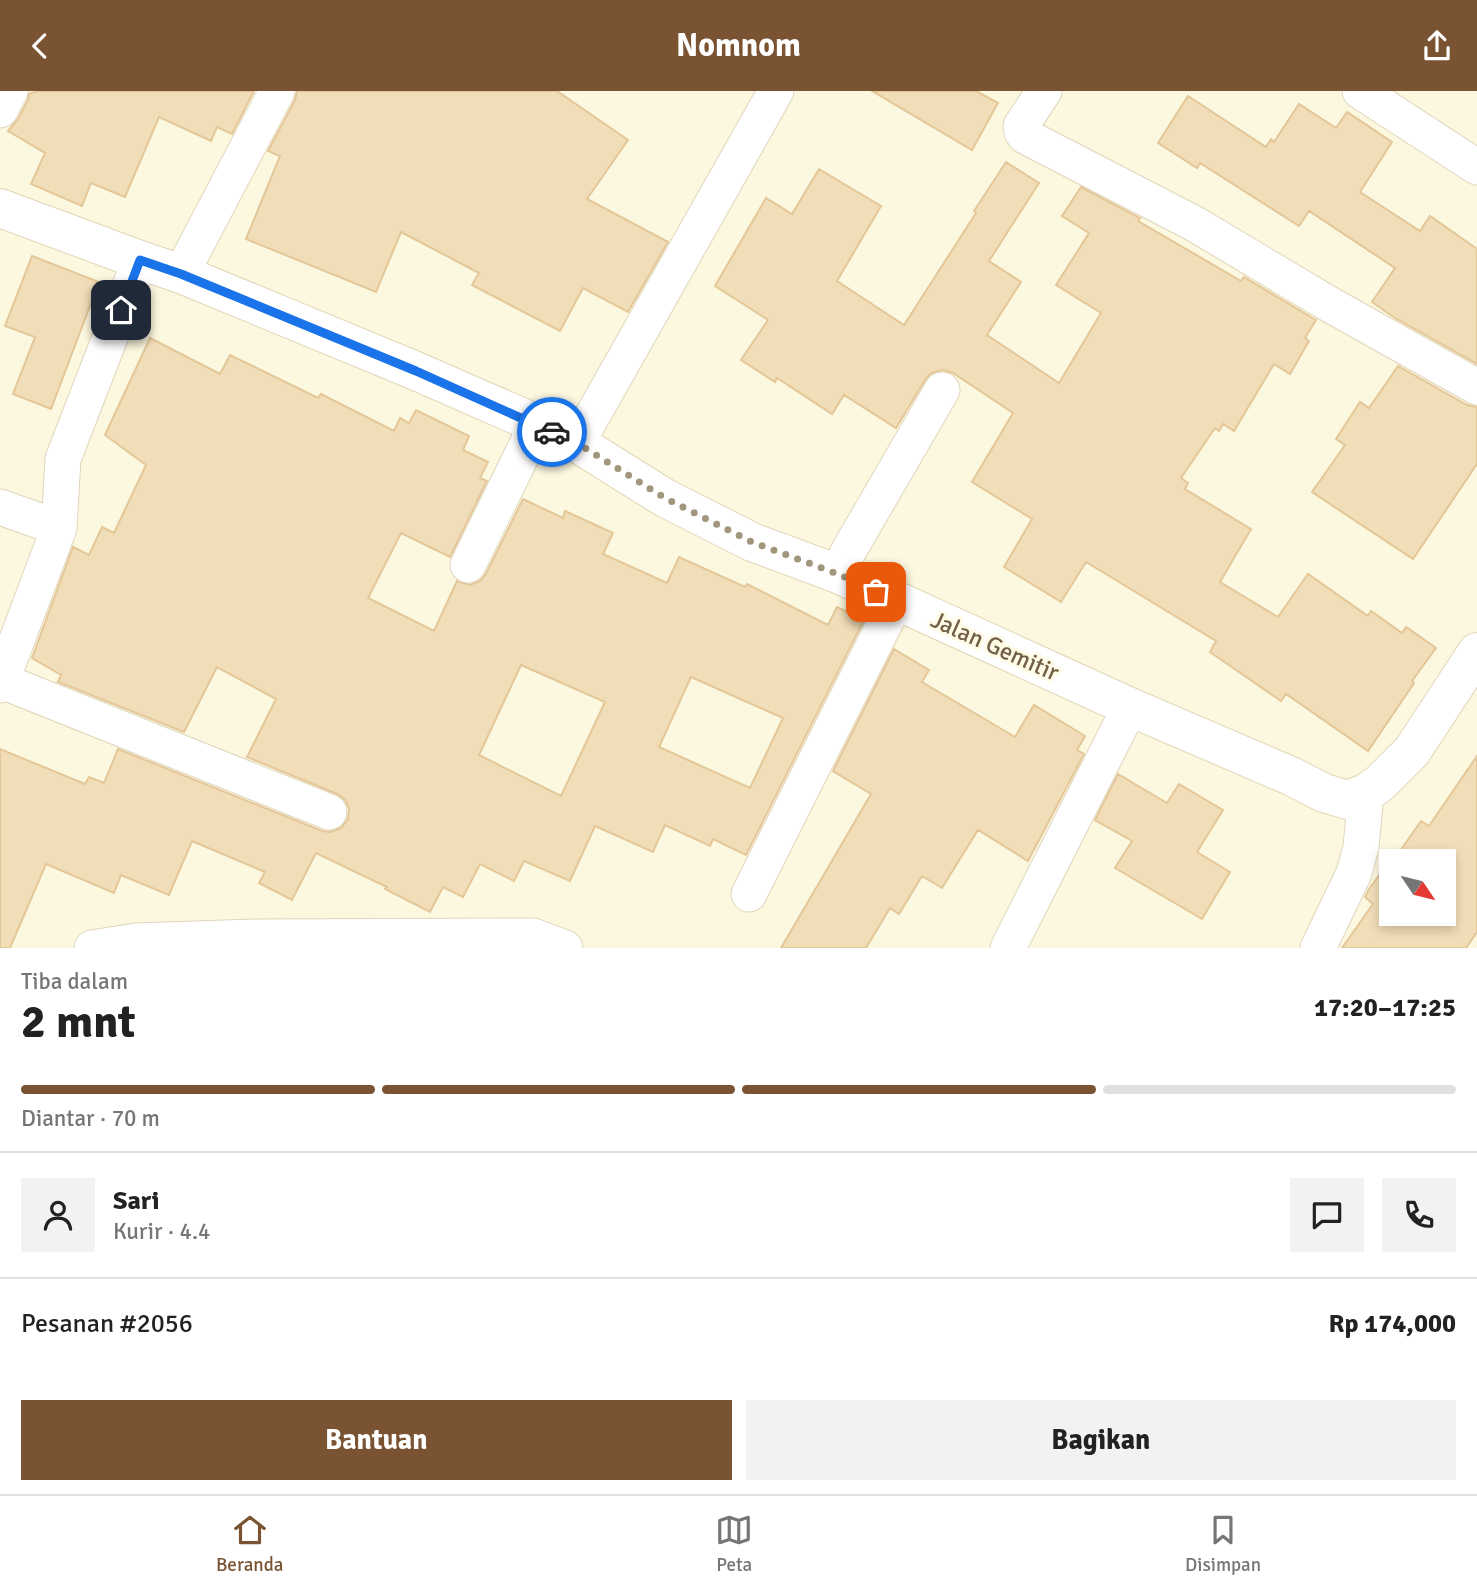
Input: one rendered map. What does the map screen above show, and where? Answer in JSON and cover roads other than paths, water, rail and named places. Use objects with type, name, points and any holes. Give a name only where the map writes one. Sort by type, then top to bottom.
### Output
[{"type":"street","points":[[0,110],[10,91]]},
{"type":"street","points":[[181,274],[277,91]]},
{"type":"street","points":[[577,443],[776,91]]},
{"type":"street","points":[[1044,91],[1021,126],[1025,136],[1195,225],[1477,387]]},
{"type":"street","points":[[1360,91],[1477,167]]},
{"type":"street","name":"Jalan Gemitir","points":[[0,208],[181,274],[537,424],[577,443],[665,498],[752,542],[838,574],[1324,793],[1348,800],[1366,793]]},
{"type":"street","points":[[140,260],[63,459],[60,527],[1,683],[329,812]]},
{"type":"street","points":[[838,574],[942,390]]},
{"type":"street","points":[[468,565],[537,424]]},
{"type":"street","points":[[0,507],[60,527]]},
{"type":"street","points":[[750,894],[896,601]]},
{"type":"street","points":[[1318,948],[1354,873],[1361,848],[1366,793],[1412,751],[1477,652]]},
{"type":"street","points":[[1008,948],[1130,707]]},
{"type":"street","points":[[92,948],[136,940],[543,944]]}]
